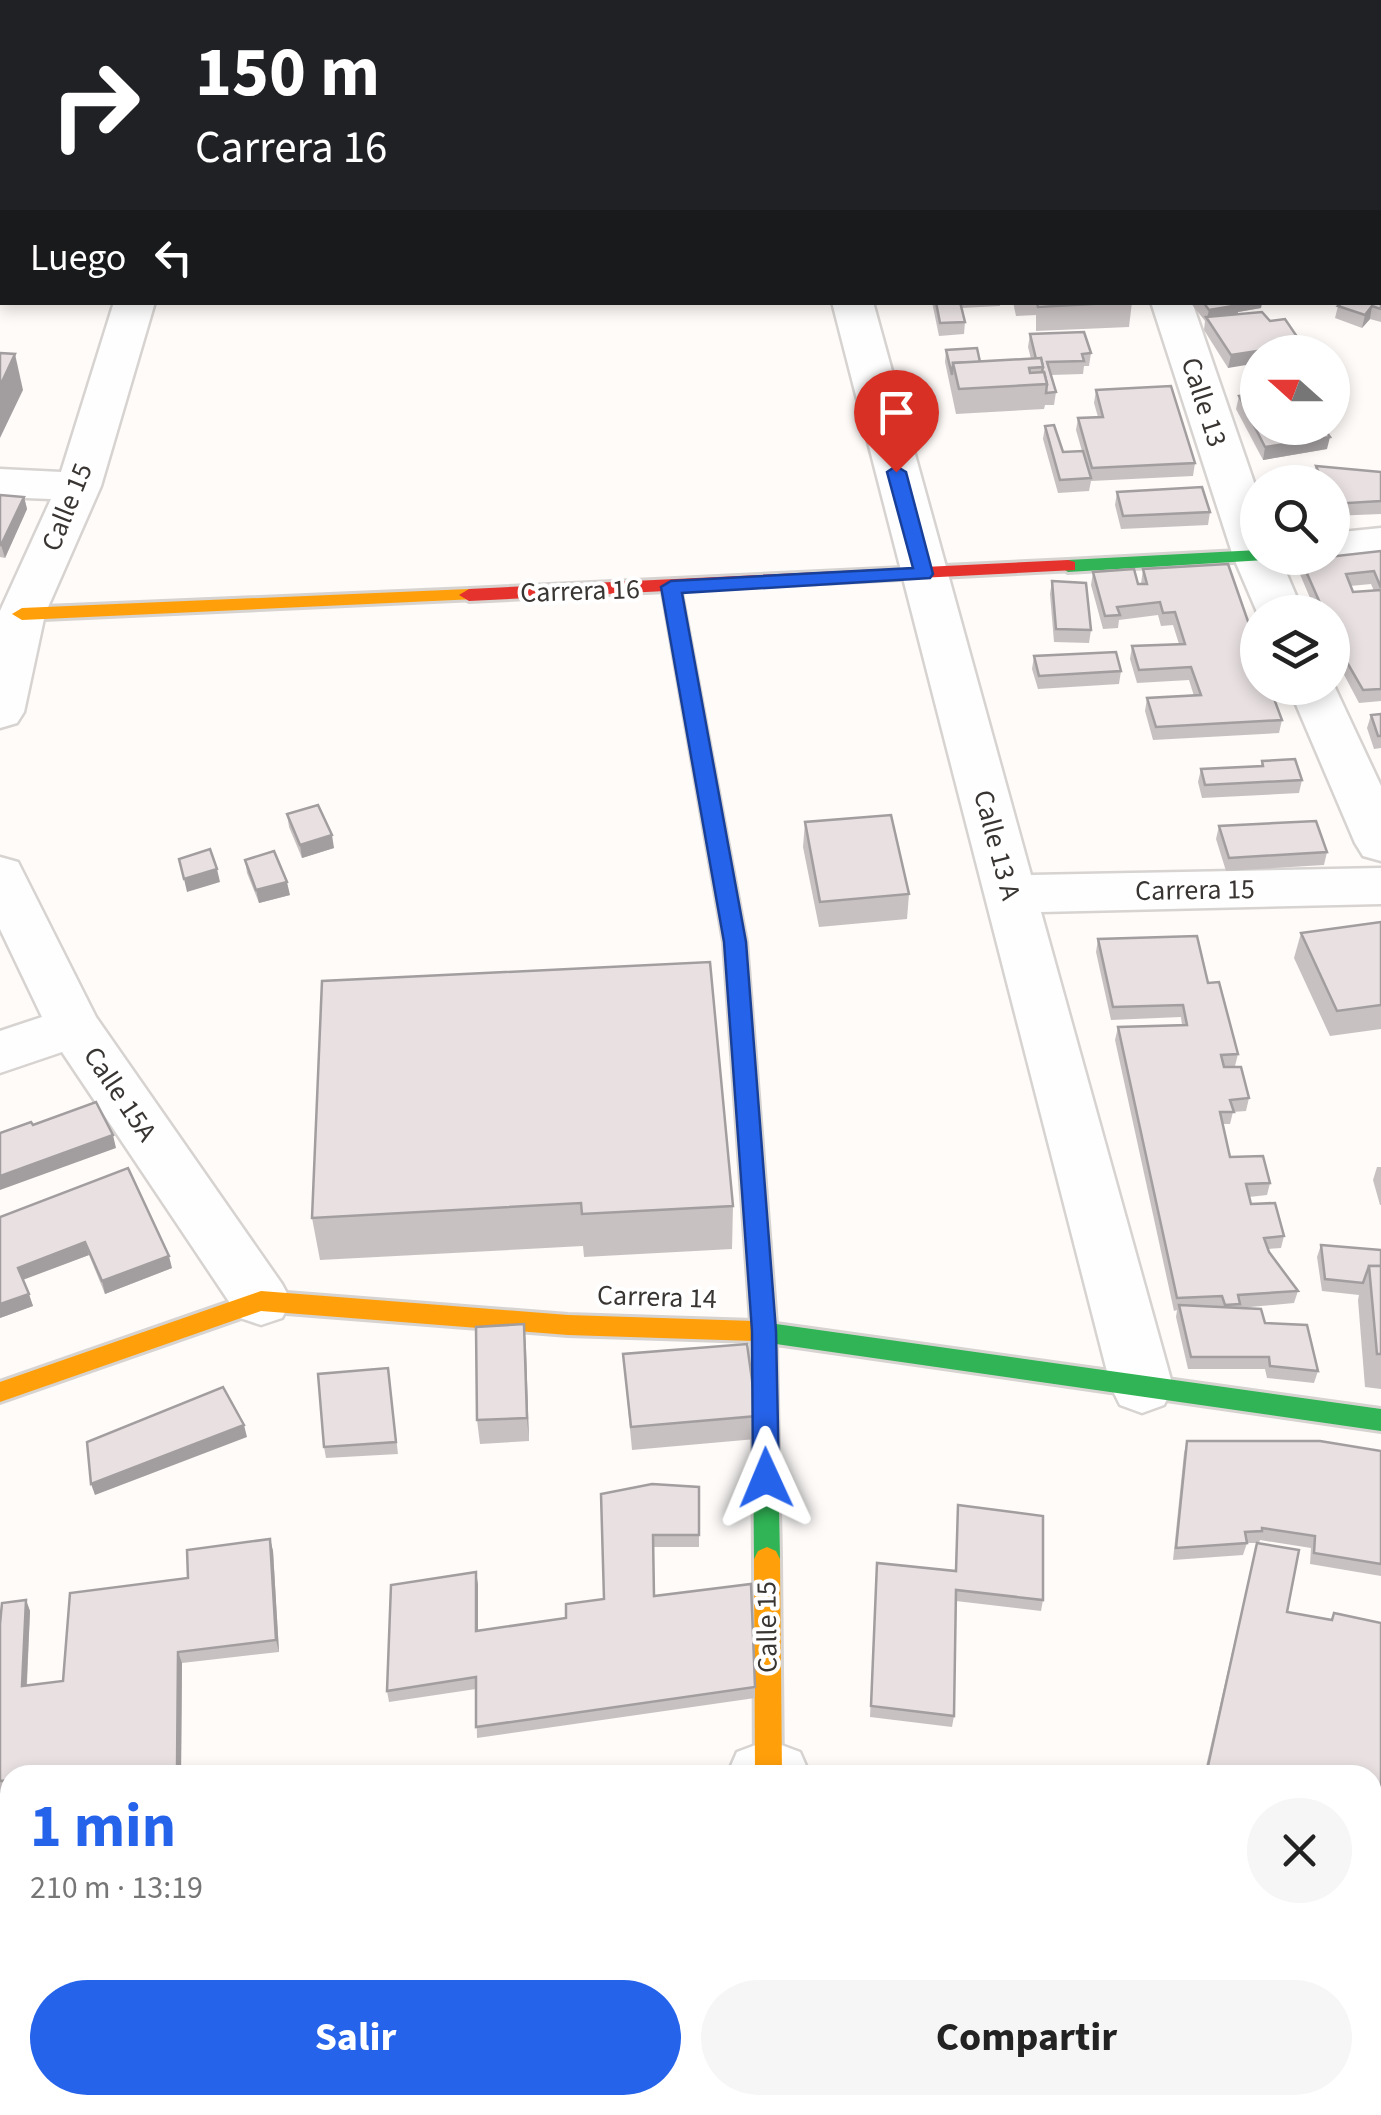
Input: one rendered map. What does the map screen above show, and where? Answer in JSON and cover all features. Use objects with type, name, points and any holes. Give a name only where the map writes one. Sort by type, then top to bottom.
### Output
[{"type":"street","name":"Calle 15","points":[[0,712],[22,614],[79,486],[135,305]]},
{"type":"street","name":"Calle 13 A","points":[[853,305],[1142,1388]]},
{"type":"street","name":"Calle 13","points":[[1172,305],[1240,506]]},
{"type":"street","points":[[0,483],[79,486]]},
{"type":"street","points":[[1350,546],[1381,542]]},
{"type":"street","name":"Carrera 16","points":[[22,614],[671,587],[1240,557]]},
{"type":"street","name":"Calle 15","points":[[671,587],[735,942],[764,1331],[773,1765]]},
{"type":"street","points":[[1321,705],[1381,842]]},
{"type":"street","name":"Calle 15A","points":[[0,875],[74,1028],[261,1302]]},
{"type":"street","name":"Carrera 15","points":[[1010,894],[1381,886]]},
{"type":"street","points":[[0,1052],[74,1028]]},
{"type":"street","name":"Carrera 14","points":[[0,1392],[261,1302],[568,1324],[764,1331],[1381,1420]]},
{"type":"building","points":[[937,305],[961,305],[965,322],[940,323]]},
{"type":"building","points":[[1205,305],[1239,305],[1209,310]]},
{"type":"building","points":[[1381,305],[1381,309],[1372,306],[1365,315],[1338,306]]},
{"type":"building","points":[[1262,312],[1270,321],[1285,319],[1296,335],[1240,335],[1240,354],[1231,355],[1206,317]]},
{"type":"building","points":[[1084,332],[1091,353],[1082,354],[1084,361],[1047,362],[1056,392],[1046,393],[1041,358],[1036,359],[1030,334]]},
{"type":"building","points":[[977,348],[980,362],[953,363],[952,375],[946,350]]},
{"type":"building","points":[[0,353],[15,354],[0,386]]},
{"type":"building","points":[[1041,358],[1043,367],[1029,368],[1030,373],[1044,372],[1047,384],[959,389],[953,363]]},
{"type":"building","points":[[1171,386],[1195,463],[1092,468],[1078,418],[1103,417],[1096,390]]},
{"type":"building","points":[[1054,425],[1063,452],[1083,451],[1091,478],[1060,480],[1045,426]]},
{"type":"building","points":[[1350,469],[1381,472],[1381,501],[1350,503]]},
{"type":"building","points":[[1202,487],[1210,512],[1123,516],[1117,492]]},
{"type":"building","points":[[0,495],[24,497],[1,545],[0,545]]},
{"type":"building","points":[[1381,551],[1381,588],[1374,571],[1350,574],[1350,554]]},
{"type":"building","points":[[1228,564],[1240,598],[1240,705],[1276,705],[1282,720],[1156,727],[1147,698],[1201,695],[1191,667],[1139,670],[1132,646],[1185,644],[1175,612],[1163,613],[1160,602],[1117,607],[1120,615],[1105,616],[1093,572],[1134,569],[1138,584],[1147,584],[1143,569]]},
{"type":"building","points":[[1308,575],[1346,575],[1353,592],[1381,590],[1381,689],[1363,690],[1350,668],[1350,595],[1316,595]]},
{"type":"building","points":[[1052,581],[1086,583],[1091,630],[1056,629]]},
{"type":"building","points":[[1116,652],[1121,671],[1039,676],[1034,656]]},
{"type":"building","points":[[1381,714],[1381,736],[1378,736],[1371,715]]},
{"type":"building","points":[[1295,759],[1302,780],[1205,785],[1201,769],[1263,766],[1262,761]]},
{"type":"building","points":[[318,805],[332,835],[300,845],[287,814]]},
{"type":"building","points":[[891,815],[909,894],[820,902],[805,822]]},
{"type":"building","points":[[1316,821],[1327,852],[1229,858],[1219,826]]},
{"type":"building","points":[[210,849],[217,869],[184,879],[179,859]]},
{"type":"building","points":[[274,851],[287,882],[256,890],[245,860]]},
{"type":"building","points":[[1381,922],[1381,1005],[1337,1011],[1301,933]]},
{"type":"building","points":[[1197,936],[1208,983],[1219,982],[1238,1054],[1221,1055],[1224,1067],[1241,1067],[1249,1098],[1230,1100],[1234,1112],[1220,1112],[1230,1157],[1263,1156],[1270,1183],[1246,1184],[1251,1204],[1275,1203],[1284,1236],[1264,1238],[1269,1252],[1298,1291],[1238,1295],[1240,1304],[1225,1305],[1222,1296],[1177,1298],[1118,1027],[1187,1025],[1183,1005],[1113,1007],[1098,939]]},
{"type":"building","points":[[710,962],[733,1206],[582,1214],[581,1203],[312,1218],[322,981]]},
{"type":"building","points":[[96,1102],[113,1135],[0,1176],[0,1133]]},
{"type":"building","points":[[128,1168],[169,1256],[102,1281],[85,1242],[18,1268],[29,1294],[0,1304],[0,1217]]},
{"type":"building","points":[[1321,1245],[1381,1250],[1381,1266],[1369,1266],[1363,1283],[1325,1279]]},
{"type":"building","points":[[1369,1266],[1381,1266],[1381,1354],[1377,1354]]},
{"type":"building","points":[[1179,1305],[1261,1309],[1265,1323],[1307,1325],[1318,1371],[1270,1366],[1269,1357],[1191,1357]]},
{"type":"building","points":[[524,1324],[527,1418],[477,1420],[476,1327]]},
{"type":"building","points":[[747,1344],[757,1416],[631,1427],[623,1354]]},
{"type":"building","points":[[388,1368],[396,1442],[324,1447],[318,1374]]},
{"type":"building","points":[[223,1387],[244,1425],[91,1484],[87,1442]]},
{"type":"building","points":[[1187,1441],[1320,1441],[1381,1451],[1381,1564],[1314,1553],[1315,1536],[1262,1528],[1245,1532],[1247,1543],[1176,1548]]},
{"type":"building","points":[[652,1484],[699,1487],[699,1535],[653,1535],[654,1596],[751,1584],[755,1687],[476,1727],[476,1677],[387,1691],[391,1585],[476,1572],[476,1631],[566,1618],[566,1604],[604,1599],[601,1494]]},
{"type":"building","points":[[958,1505],[1043,1516],[1043,1600],[956,1590],[954,1716],[871,1706],[877,1563],[956,1571]]},
{"type":"building","points":[[270,1539],[276,1640],[178,1652],[177,1765],[0,1765],[2,1603],[26,1600],[22,1686],[63,1681],[70,1593],[188,1578],[187,1550]]},
{"type":"building","points":[[1257,1543],[1299,1550],[1287,1612],[1332,1620],[1334,1613],[1381,1623],[1381,1765],[1208,1765]]},
{"type":"traffic: fast","points":[[1068,566],[1240,557]]},
{"type":"traffic: fast","points":[[671,587],[735,942],[764,1331],[767,1559]]},
{"type":"traffic: fast","points":[[754,1331],[1381,1420]]},
{"type":"traffic: slow","points":[[22,614],[469,595]]},
{"type":"traffic: slow","points":[[0,1392],[261,1301],[568,1325],[754,1331]]},
{"type":"traffic: slow","points":[[767,1559],[769,1765]]},
{"type":"traffic: jam","points":[[469,595],[1068,566]]},
{"type":"route","points":[[766,1478],[764,1331],[735,942],[671,587],[924,574],[896,472]]}]
